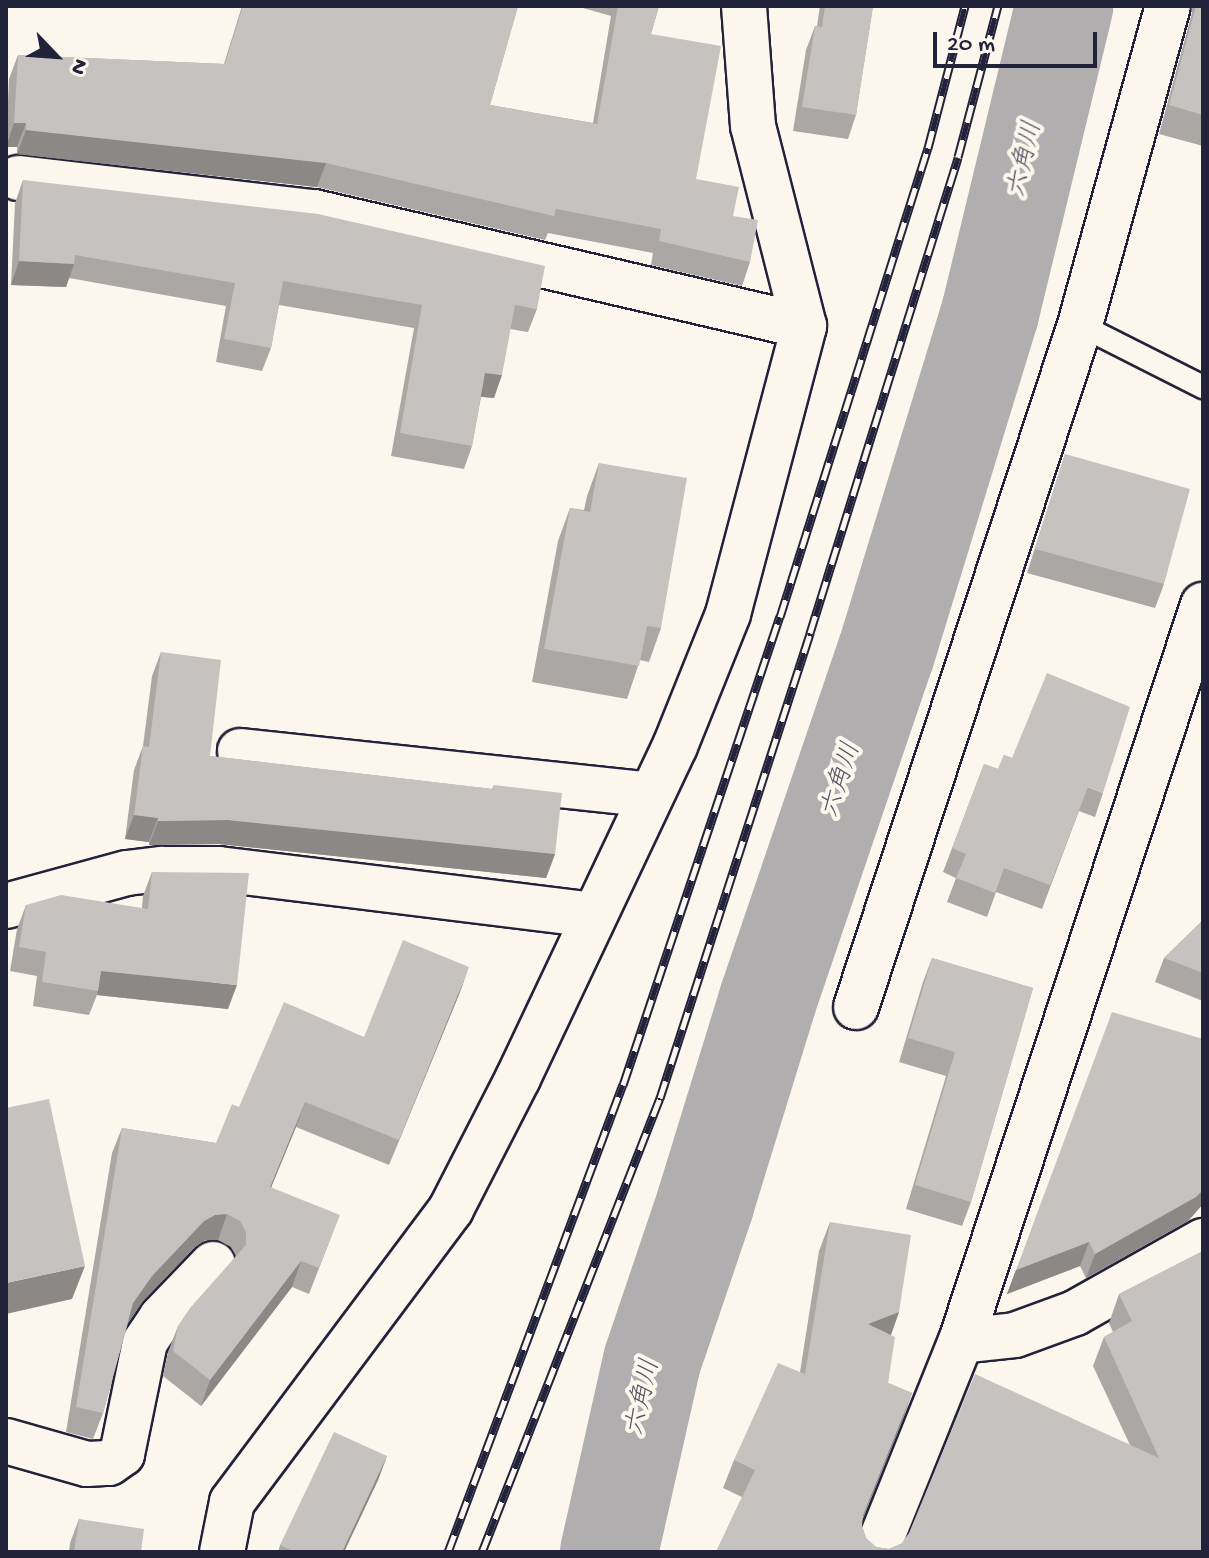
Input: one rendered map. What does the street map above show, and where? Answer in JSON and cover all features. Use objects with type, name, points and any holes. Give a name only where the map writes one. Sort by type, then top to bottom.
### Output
[{"type":"street","points":[[222,1552],[232,1502],[451,1209],[518,1078],[592,915],[675,746],[728,614],[804,326],[753,126],[744,6]]},
{"type":"street","points":[[856,1007],[1080,325],[1168,6]]},
{"type":"street","points":[[18,178],[314,212],[804,326]]},
{"type":"street","points":[[876,1552],[961,1341],[1203,605]]},
{"type":"street","points":[[240,751],[651,795]]},
{"type":"street","points":[[6,906],[127,873],[162,869],[219,869],[592,915]]},
{"type":"street","points":[[961,1341],[1015,1335],[1075,1313],[1203,1241]]},
{"type":"street","points":[[6,1441],[87,1464],[109,1463],[122,1454],[145,1342],[161,1318],[213,1264]]},
{"type":"lane","points":[[1080,325],[1203,387]]},
{"type":"building","points":[[243,6],[518,6],[490,105],[597,124],[618,6],[659,6],[651,34],[721,46],[696,179],[739,187],[733,216],[758,220],[750,262],[659,241],[661,229],[556,209],[554,216],[326,163],[26,130],[26,123],[14,123],[18,55],[225,64]]},
{"type":"building","points":[[825,6],[873,6],[856,115],[802,107],[815,26],[822,27]]},
{"type":"building","points":[[1196,6],[1203,6],[1203,115],[1169,105]]},
{"type":"building","points":[[23,180],[318,214],[545,266],[537,309],[515,305],[502,375],[485,373],[472,446],[400,433],[422,305],[283,281],[271,348],[224,339],[235,283],[75,255],[74,264],[19,261]]},
{"type":"building","points":[[1065,454],[1190,489],[1164,584],[1035,549]]},
{"type":"building","points":[[599,463],[687,478],[661,628],[647,626],[639,666],[544,649],[570,508],[590,512]]},
{"type":"building","points":[[161,652],[221,660],[210,756],[493,789],[494,785],[562,793],[555,854],[228,820],[158,821],[158,818],[134,815],[143,746],[149,747]]},
{"type":"building","points":[[1047,673],[1130,707],[1103,793],[1088,787],[1050,885],[1004,868],[995,893],[956,878],[966,854],[952,848],[984,764],[998,769],[1004,755],[1012,758]]},
{"type":"building","points":[[152,872],[249,873],[237,985],[101,971],[98,991],[42,982],[46,952],[19,947],[26,905],[61,895],[148,909]]},
{"type":"building","points":[[1203,920],[1203,973],[1164,958]]},
{"type":"building","points":[[403,940],[469,967],[399,1140],[305,1102],[270,1187],[340,1215],[319,1268],[301,1261],[210,1380],[173,1351],[178,1326],[246,1245],[246,1232],[240,1221],[227,1214],[215,1215],[204,1221],[152,1276],[133,1303],[103,1413],[76,1407],[122,1128],[216,1143],[232,1104],[239,1107],[284,1002],[364,1037]]},
{"type":"building","points":[[932,958],[1033,988],[971,1202],[915,1185],[955,1052],[908,1038]]},
{"type":"building","points":[[1112,1012],[1203,1039],[1203,1190],[1196,1197],[1095,1254],[1089,1242],[1016,1270]]},
{"type":"building","points":[[49,1099],[85,1266],[6,1283],[6,1108]]},
{"type":"building","points":[[830,1222],[911,1235],[899,1312],[868,1324],[895,1337],[888,1383],[912,1393],[863,1515],[862,1526],[866,1538],[876,1547],[889,1549],[901,1544],[909,1533],[975,1374],[1159,1458],[1104,1337],[1132,1321],[1119,1294],[1203,1251],[1203,1552],[716,1552],[755,1470],[734,1460],[778,1363],[805,1374]]},
{"type":"building","points":[[334,1432],[387,1456],[342,1552],[295,1552],[280,1545]]},
{"type":"building","points":[[79,1519],[144,1529],[141,1552],[74,1552]]},
{"type":"waterway","name":"六角川","points":[[609,1552],[652,1361],[705,1204],[768,999],[886,653],[990,313],[1064,6]]},
{"type":"railway","points":[[448,1552],[623,1085],[780,617],[928,148],[965,6]]},
{"type":"railway","points":[[482,1552],[660,1098],[810,633],[958,157],[998,6]]}]
